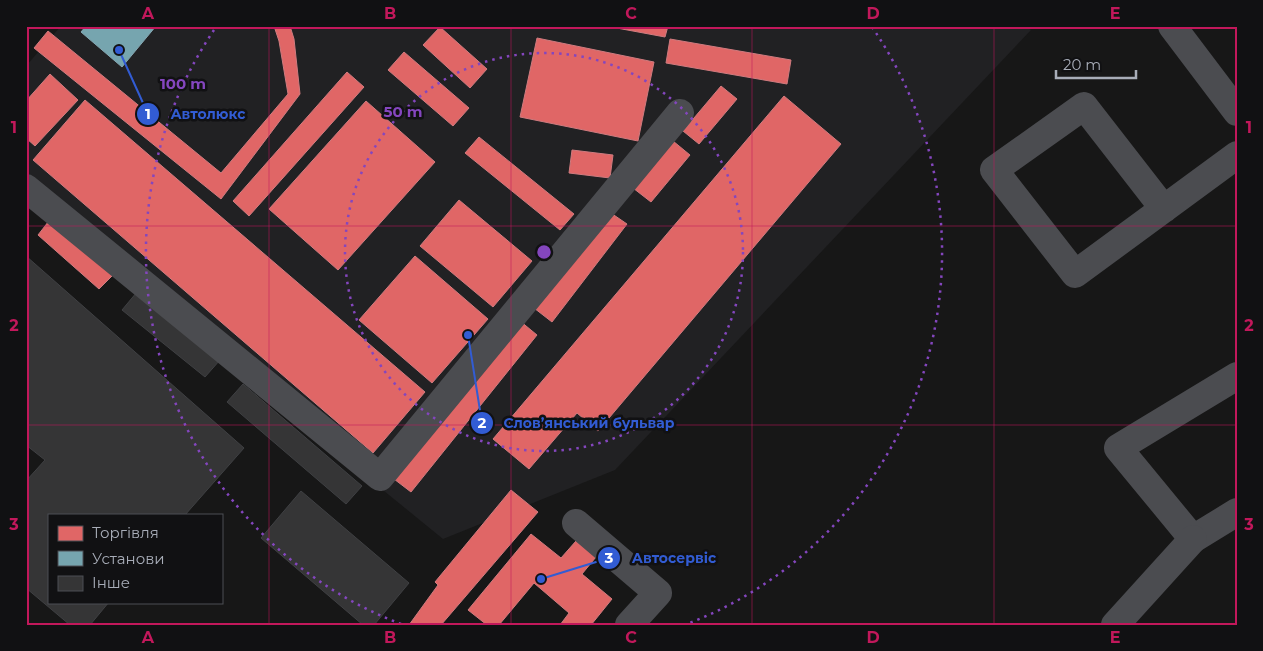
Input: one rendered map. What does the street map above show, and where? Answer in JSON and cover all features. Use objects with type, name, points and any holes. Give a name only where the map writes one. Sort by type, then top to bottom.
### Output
[{"type":"street","points":[[1172,26],[1237,112]]},
{"type":"street","points":[[1164,209],[1084,106],[994,170],[1074,274],[1164,209],[1237,155]]},
{"type":"street","points":[[26,188],[380,477],[680,113]]},
{"type":"street","points":[[1193,538],[1118,448],[1237,376]]},
{"type":"street","points":[[1115,625],[1193,538],[1237,512]]},
{"type":"street","points":[[576,523],[658,593],[629,625]]},
{"type":"shaded area","points":[[61,26],[1025,26],[1031,30],[615,470],[443,539],[26,199],[26,66]]},
{"type":"building: Торгівля","points":[[274,26],[290,26],[294,39],[300,94],[221,199],[34,48],[48,31],[221,173],[288,94],[279,41]]},
{"type":"building: Торгівля","points":[[606,26],[668,26],[665,37]]},
{"type":"building: Торгівля","points":[[440,27],[487,69],[470,88],[423,45]]},
{"type":"building: Торгівля","points":[[537,38],[654,62],[638,141],[520,117]]},
{"type":"building: Торгівля","points":[[670,39],[791,60],[787,84],[666,63]]},
{"type":"building: Торгівля","points":[[404,52],[469,108],[453,126],[388,70]]},
{"type":"building: Торгівля","points":[[347,72],[364,87],[249,216],[233,201]]},
{"type":"building: Торгівля","points":[[50,74],[78,100],[35,146],[26,138],[26,101]]},
{"type":"building: Торгівля","points":[[721,86],[737,99],[699,144],[683,131]]},
{"type":"building: Торгівля","points":[[784,96],[841,144],[598,431],[577,413],[529,469],[493,439]]},
{"type":"building: Торгівля","points":[[85,100],[425,392],[373,453],[33,160]]},
{"type":"building: Торгівля","points":[[366,101],[435,162],[338,270],[269,209]]},
{"type":"building: Торгівля","points":[[479,137],[574,214],[560,230],[465,153]]},
{"type":"building: Торгівля","points":[[673,141],[690,155],[651,202],[633,188]]},
{"type":"building: Торгівля","points":[[572,150],[613,155],[610,178],[569,173]]},
{"type":"building: Торгівля","points":[[459,200],[532,261],[493,307],[420,246]]},
{"type":"building: Торгівля","points":[[608,211],[627,224],[552,322],[534,308]]},
{"type":"building: Торгівля","points":[[52,217],[115,273],[99,289],[38,235]]},
{"type":"building: Торгівля","points":[[415,256],[488,319],[432,383],[359,320]]},
{"type":"building: Торгівля","points":[[520,321],[537,335],[411,492],[394,479]]},
{"type":"building: Торгівля","points":[[511,490],[538,512],[441,625],[409,625],[438,585],[435,582]]},
{"type":"building: Торгівля","points":[[531,534],[561,558],[576,541],[596,557],[582,574],[612,599],[591,625],[560,625],[569,613],[534,583],[499,625],[487,625],[468,610]]},
{"type":"building: Установи","points":[[86,26],[156,26],[122,67],[81,32]]},
{"type":"building: Інше","points":[[26,256],[244,448],[186,514],[48,514],[48,604],[107,604],[90,625],[70,625],[26,588],[26,481],[45,460],[26,445]]},
{"type":"building: Інше","points":[[137,292],[220,360],[205,377],[122,310]]},
{"type":"building: Інше","points":[[243,384],[362,486],[346,504],[227,402]]},
{"type":"building: Інше","points":[[301,491],[409,583],[374,625],[363,625],[261,538]]},
{"type":"place","name":"Автолюкс","points":[[119,50]]},
{"type":"place","name":"Слов’янський бульвар","points":[[468,335]]},
{"type":"place","name":"Автосервіс","points":[[541,579]]}]
